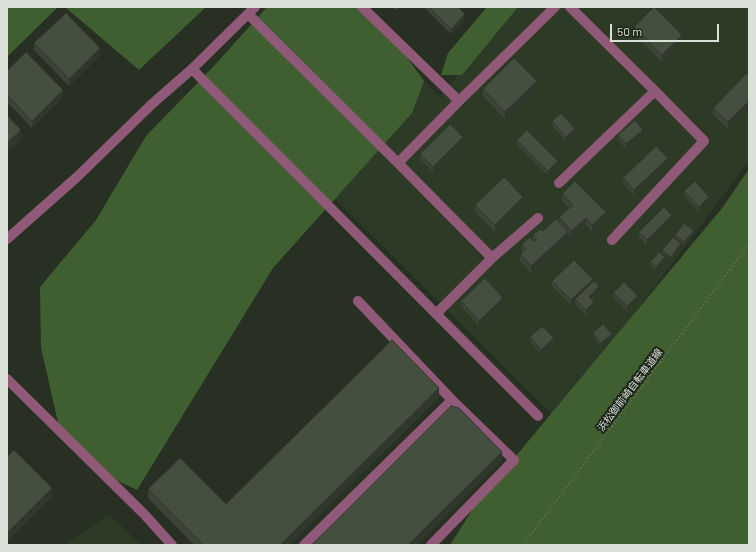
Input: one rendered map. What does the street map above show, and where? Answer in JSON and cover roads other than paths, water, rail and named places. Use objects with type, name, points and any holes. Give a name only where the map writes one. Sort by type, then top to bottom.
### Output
[{"type":"street","points":[[362,7],[459,101]]},
{"type":"street","points":[[398,164],[459,101],[555,7]]},
{"type":"street","points":[[570,7],[704,141],[612,240]]},
{"type":"street","points":[[7,239],[77,177],[152,104],[192,69],[251,10],[398,164],[492,258]]},
{"type":"street","points":[[192,69],[538,416]]},
{"type":"street","points":[[559,183],[654,91]]},
{"type":"street","points":[[436,314],[492,258],[538,218]]},
{"type":"street","points":[[358,301],[452,400],[514,460],[431,545]]},
{"type":"street","points":[[7,379],[144,514],[172,545]]},
{"type":"street","points":[[304,545],[452,400]]}]
